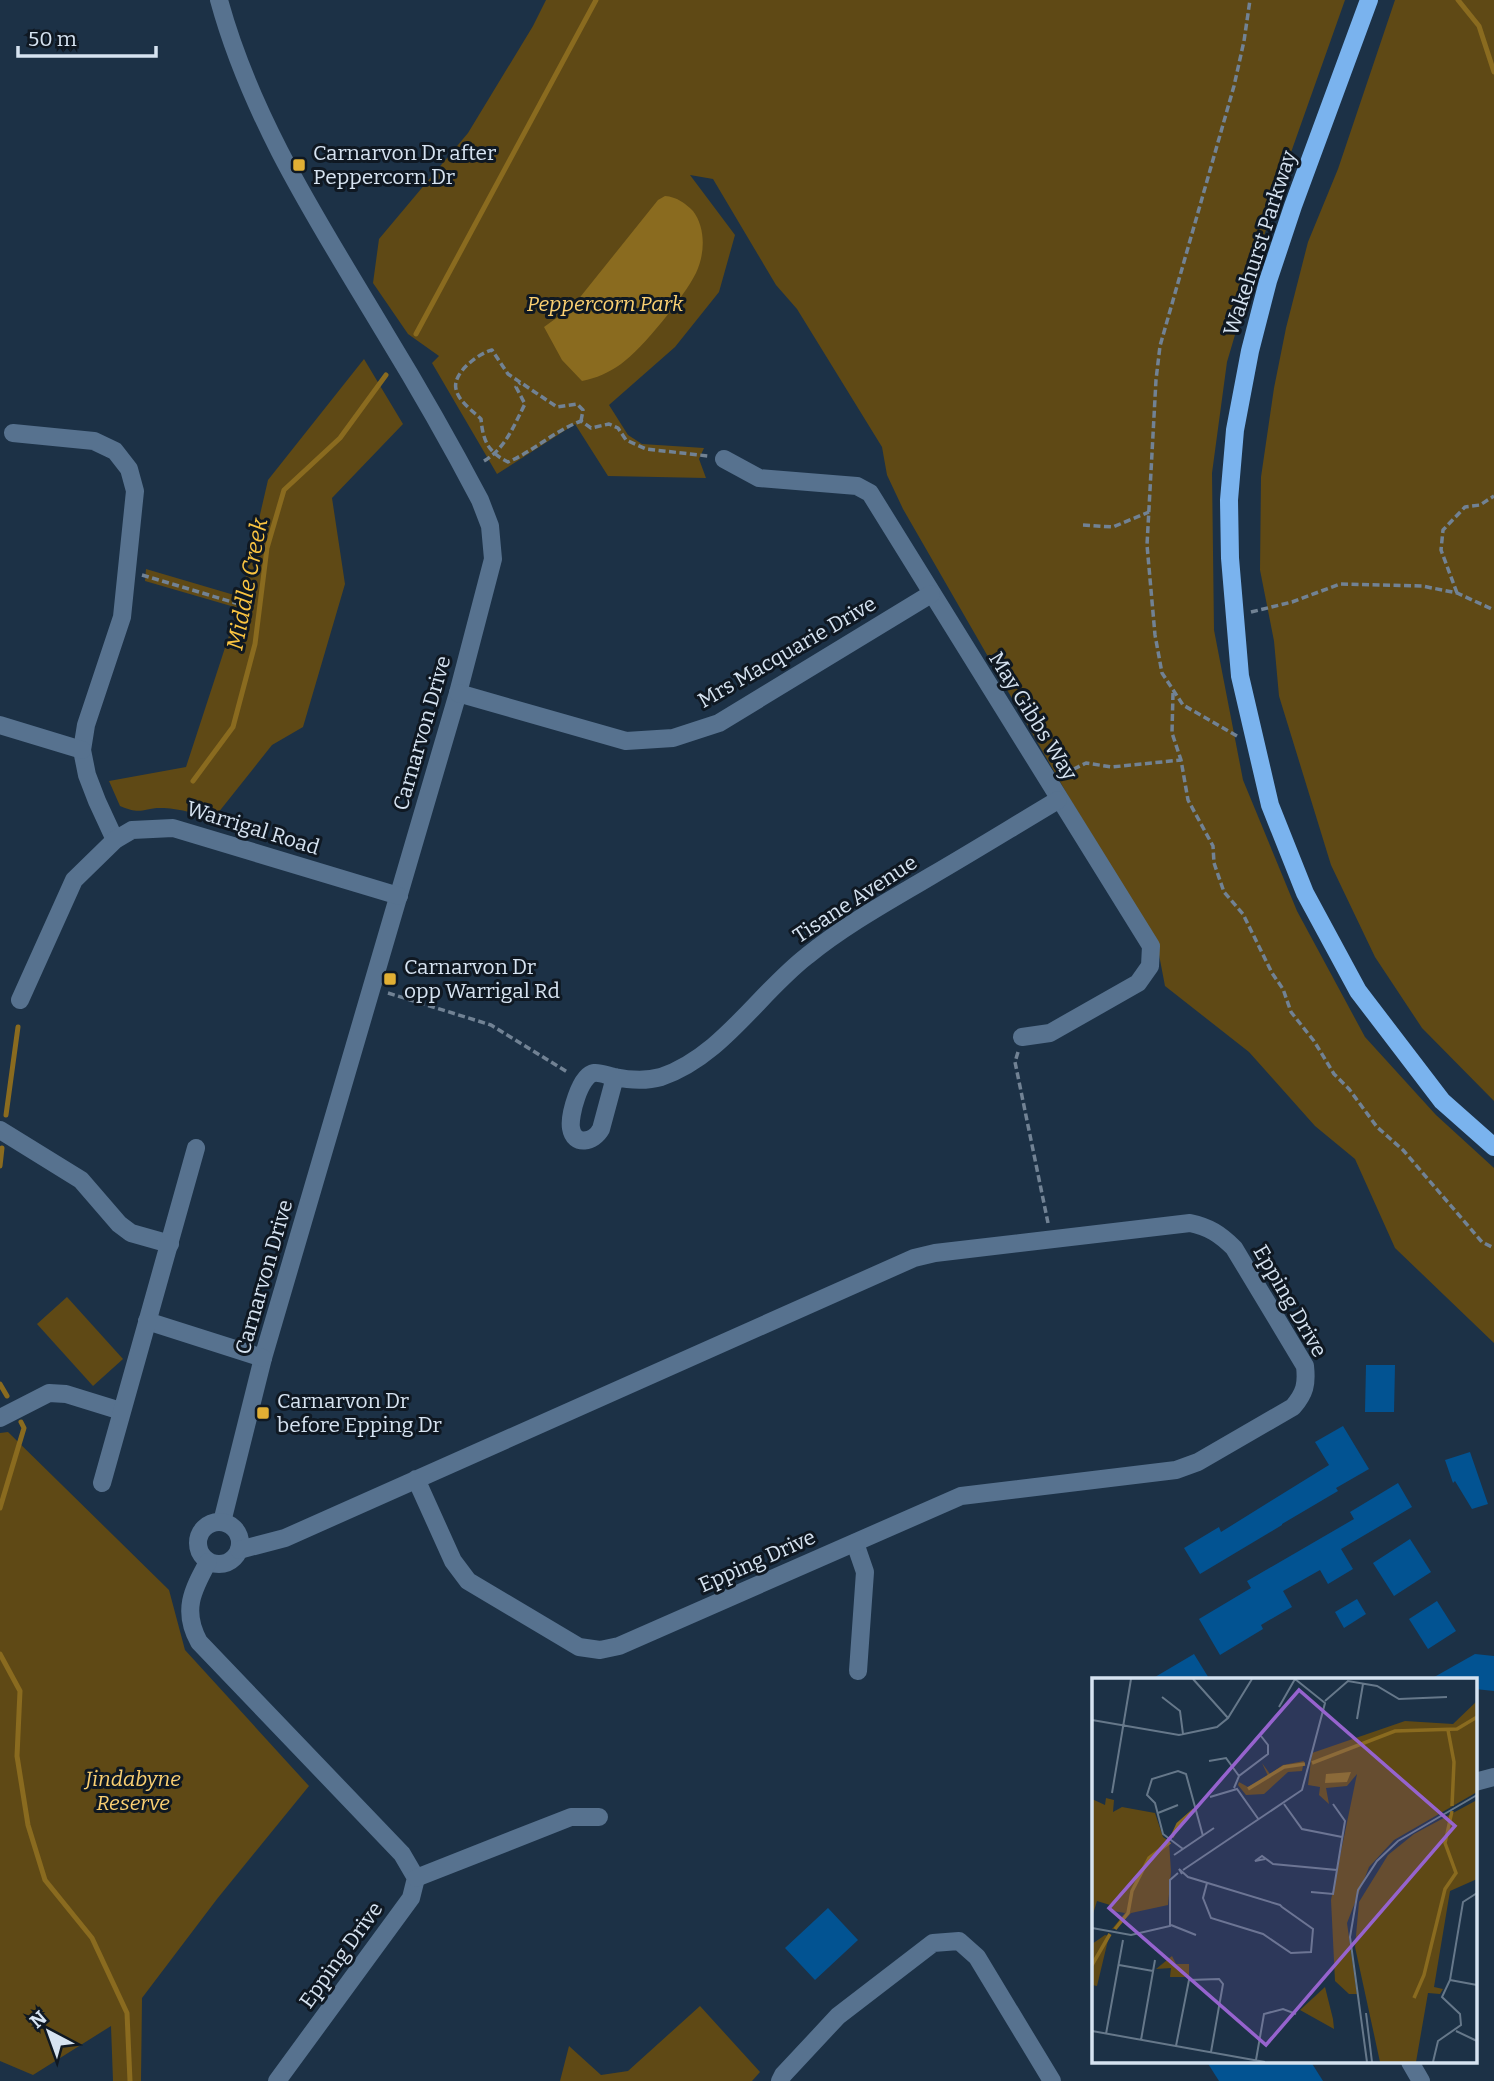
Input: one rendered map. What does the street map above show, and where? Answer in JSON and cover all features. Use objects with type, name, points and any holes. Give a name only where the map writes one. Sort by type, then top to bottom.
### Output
[{"type":"main road","name":"Wakehurst Parkway","points":[[1369,0],[1293,206],[1268,281],[1250,351],[1235,430],[1229,500],[1230,558],[1240,676],[1269,805],[1305,893],[1358,991],[1442,1101],[1494,1147]]},
{"type":"street","name":"Carnarvon Drive","points":[[219,0],[234,51],[270,135],[330,243],[386,333],[465,471],[486,512],[493,540],[493,559],[458,693],[264,1358],[222,1522]]},
{"type":"street","points":[[13,433],[94,441],[115,451],[129,468],[135,491],[122,617],[86,724],[82,750],[87,775],[115,840]]},
{"type":"street","name":"May Gibbs Way","points":[[724,458],[759,478],[857,486],[870,493],[1151,946],[1150,966],[1138,983],[1050,1033],[1022,1038]]},
{"type":"street","name":"Mrs Macquarie Drive","points":[[458,693],[626,741],[673,738],[719,723],[931,594]]},
{"type":"street","points":[[0,725],[82,750]]},
{"type":"street","name":"Tisane Avenue","points":[[581,1084],[591,1073],[639,1080],[659,1077],[684,1067],[710,1049],[806,957],[867,913],[1054,792]]},
{"type":"street","name":"Warrigal Road","points":[[20,1000],[74,880],[115,840],[132,830],[173,828],[399,896]]},
{"type":"street","points":[[581,1084],[570,1122],[571,1131],[582,1140],[590,1140],[597,1136],[601,1129],[615,1077]]},
{"type":"street","points":[[0,1130],[81,1180],[119,1224],[131,1233],[170,1244]]},
{"type":"street","points":[[102,1483],[196,1148]]},
{"type":"street","name":"Epping Drive","points":[[240,1550],[285,1538],[416,1479],[914,1258],[935,1253],[1190,1223],[1207,1226],[1223,1236],[1234,1248],[1305,1366],[1307,1382],[1302,1396],[1293,1407],[1198,1462],[1176,1470],[961,1496],[619,1646],[600,1650],[579,1647],[468,1581],[453,1561],[416,1479]]},
{"type":"street","points":[[147,1321],[264,1358]]},
{"type":"street","points":[[0,1418],[49,1393],[66,1394],[121,1411]]},
{"type":"street","points":[[222,1522],[233,1526],[238,1532],[240,1550],[236,1557],[223,1564],[208,1562],[199,1550],[199,1535],[209,1524],[222,1522]]},
{"type":"street","points":[[855,1543],[866,1572],[858,1671]]},
{"type":"street","points":[[208,1562],[188,1607],[191,1628],[199,1642],[402,1854],[416,1878],[571,1817],[599,1817]]},
{"type":"street","points":[[1476,1782],[1494,1777]]},
{"type":"street","name":"Epping Drive","points":[[277,2081],[411,1898],[416,1878]]},
{"type":"street","points":[[780,2081],[838,2016],[933,1943],[959,1941],[977,1957],[1052,2081]]},
{"type":"street","points":[[1411,2064],[1422,2081]]},
{"type":"path","points":[[1250,0],[1234,86],[1160,346],[1147,545],[1155,635],[1162,673],[1183,705],[1257,748]]},
{"type":"path","points":[[492,350],[508,374],[557,407],[578,404],[583,410],[581,421],[562,428],[508,462],[494,455],[483,440],[481,419],[462,401],[456,391],[455,382],[467,365],[481,353],[492,350]]},
{"type":"path","points":[[484,461],[504,445],[525,404],[516,387],[520,382]]},
{"type":"path","points":[[581,421],[592,428],[609,424],[618,428],[626,440],[646,449],[724,458]]},
{"type":"path","points":[[1457,593],[1441,550],[1443,530],[1465,507],[1480,505],[1494,496]]},
{"type":"path","points":[[1083,525],[1113,527],[1149,512]]},
{"type":"path","points":[[127,572],[239,604]]},
{"type":"path","points":[[1235,616],[1292,602],[1340,584],[1422,586],[1457,593],[1494,610]]},
{"type":"path","points":[[1173,691],[1172,733],[1181,760],[1188,800],[1213,846],[1214,863],[1224,892],[1244,914],[1272,973],[1283,989],[1291,1012],[1314,1041],[1334,1074],[1349,1089],[1377,1128],[1404,1150],[1482,1242],[1494,1248]]},
{"type":"path","points":[[1054,792],[1078,765],[1086,763],[1112,767],[1181,760]]},
{"type":"path","points":[[372,988],[491,1025],[567,1071],[581,1084]]},
{"type":"path","points":[[1022,1038],[1015,1062],[1051,1239]]},
{"type":"green space","name":"Peppercorn Park","points":[[546,0],[1345,0],[1278,189],[1227,362],[1212,473],[1214,630],[1243,780],[1297,911],[1365,1037],[1436,1115],[1494,1168],[1494,1343],[1395,1248],[1355,1159],[1315,1126],[1249,1052],[1165,986],[1156,939],[1070,799],[903,509],[887,475],[882,447],[797,309],[776,285],[713,179],[690,175],[735,235],[719,292],[675,347],[609,405],[628,435],[642,444],[704,448],[699,459],[706,478],[608,476],[575,424],[497,474],[432,363],[439,356],[408,334],[373,283],[379,239],[468,133]]},
{"type":"green space","points":[[1395,0],[1494,0],[1494,1101],[1422,1028],[1375,957],[1331,865],[1279,696],[1274,641],[1260,570],[1261,477],[1286,328],[1308,242],[1338,169]]},
{"type":"green space","points":[[364,359],[403,424],[332,498],[345,584],[303,727],[272,745],[214,818],[170,809],[138,811],[120,806],[109,781],[186,767],[238,608],[145,581],[146,569],[241,597],[268,480]]},
{"type":"green space","points":[[67,1297],[123,1359],[93,1386],[37,1324]]},
{"type":"green space","name":"Jindabyne Reserve","points":[[8,1432],[169,1590],[185,1650],[309,1786],[217,1899],[142,1998],[141,2081],[113,2081],[111,2026],[33,2075],[0,2061],[0,1433]]},
{"type":"green space","points":[[700,2006],[760,2072],[752,2081],[560,2081],[569,2046],[601,2075],[628,2071]]},
{"type":"shaded area","points":[[665,196],[687,205],[700,225],[702,250],[696,273],[662,322],[630,356],[607,373],[582,381],[562,360],[544,327],[573,306],[658,200]]},
{"type":"building","points":[[1366,1365],[1395,1365],[1394,1412],[1365,1412]]},
{"type":"building","points":[[1343,1426],[1369,1469],[1336,1488],[1338,1491],[1200,1574],[1184,1548],[1219,1527],[1221,1532],[1329,1465],[1315,1442]]},
{"type":"building","points":[[1470,1452],[1488,1504],[1472,1509],[1455,1481],[1453,1483],[1445,1460]]},
{"type":"building","points":[[1398,1483],[1412,1507],[1341,1549],[1353,1569],[1328,1584],[1320,1570],[1283,1591],[1292,1607],[1261,1625],[1263,1629],[1220,1655],[1199,1619],[1251,1588],[1247,1581],[1354,1519],[1350,1512]]},
{"type":"building","points":[[1410,1539],[1431,1572],[1394,1596],[1373,1563]]},
{"type":"building","points":[[1357,1599],[1366,1614],[1344,1628],[1335,1612]]},
{"type":"building","points":[[1437,1601],[1456,1631],[1428,1649],[1409,1619]]},
{"type":"building","points":[[1194,1654],[1209,1678],[1153,1678]]},
{"type":"building","points":[[1475,1654],[1494,1656],[1494,1691],[1476,1689],[1476,1678],[1433,1678]]},
{"type":"building","points":[[828,1908],[858,1940],[815,1980],[785,1948]]},
{"type":"building","points":[[1208,2064],[1312,2064],[1323,2081],[1219,2081]]},
{"type":"waterway","name":"Middle Creek","points":[[416,334],[596,0]]},
{"type":"waterway","points":[[1458,0],[1479,26],[1494,72]]},
{"type":"waterway","name":"Middle Creek","points":[[193,781],[233,727],[255,644],[267,548],[284,490],[340,438],[386,375]]},
{"type":"waterway","name":"Middle Creek","points":[[6,1115],[18,1027]]},
{"type":"waterway","name":"Middle Creek","points":[[0,1166],[2,1148]]},
{"type":"waterway","name":"Middle Creek","points":[[0,1384],[7,1396]]},
{"type":"waterway","name":"Middle Creek","points":[[0,1508],[24,1428],[21,1422]]},
{"type":"waterway","name":"Middle Creek","points":[[0,1654],[20,1691],[17,1756],[28,1825],[45,1880],[92,1938],[127,2013],[130,2081]]},
{"type":"place","name":"Carnarvon Dr after Peppercorn Dr","points":[[299,165]]},
{"type":"place","name":"Carnarvon Dr opp Warrigal Rd","points":[[390,979]]},
{"type":"place","name":"Carnarvon Dr before Epping Dr","points":[[263,1413]]}]
